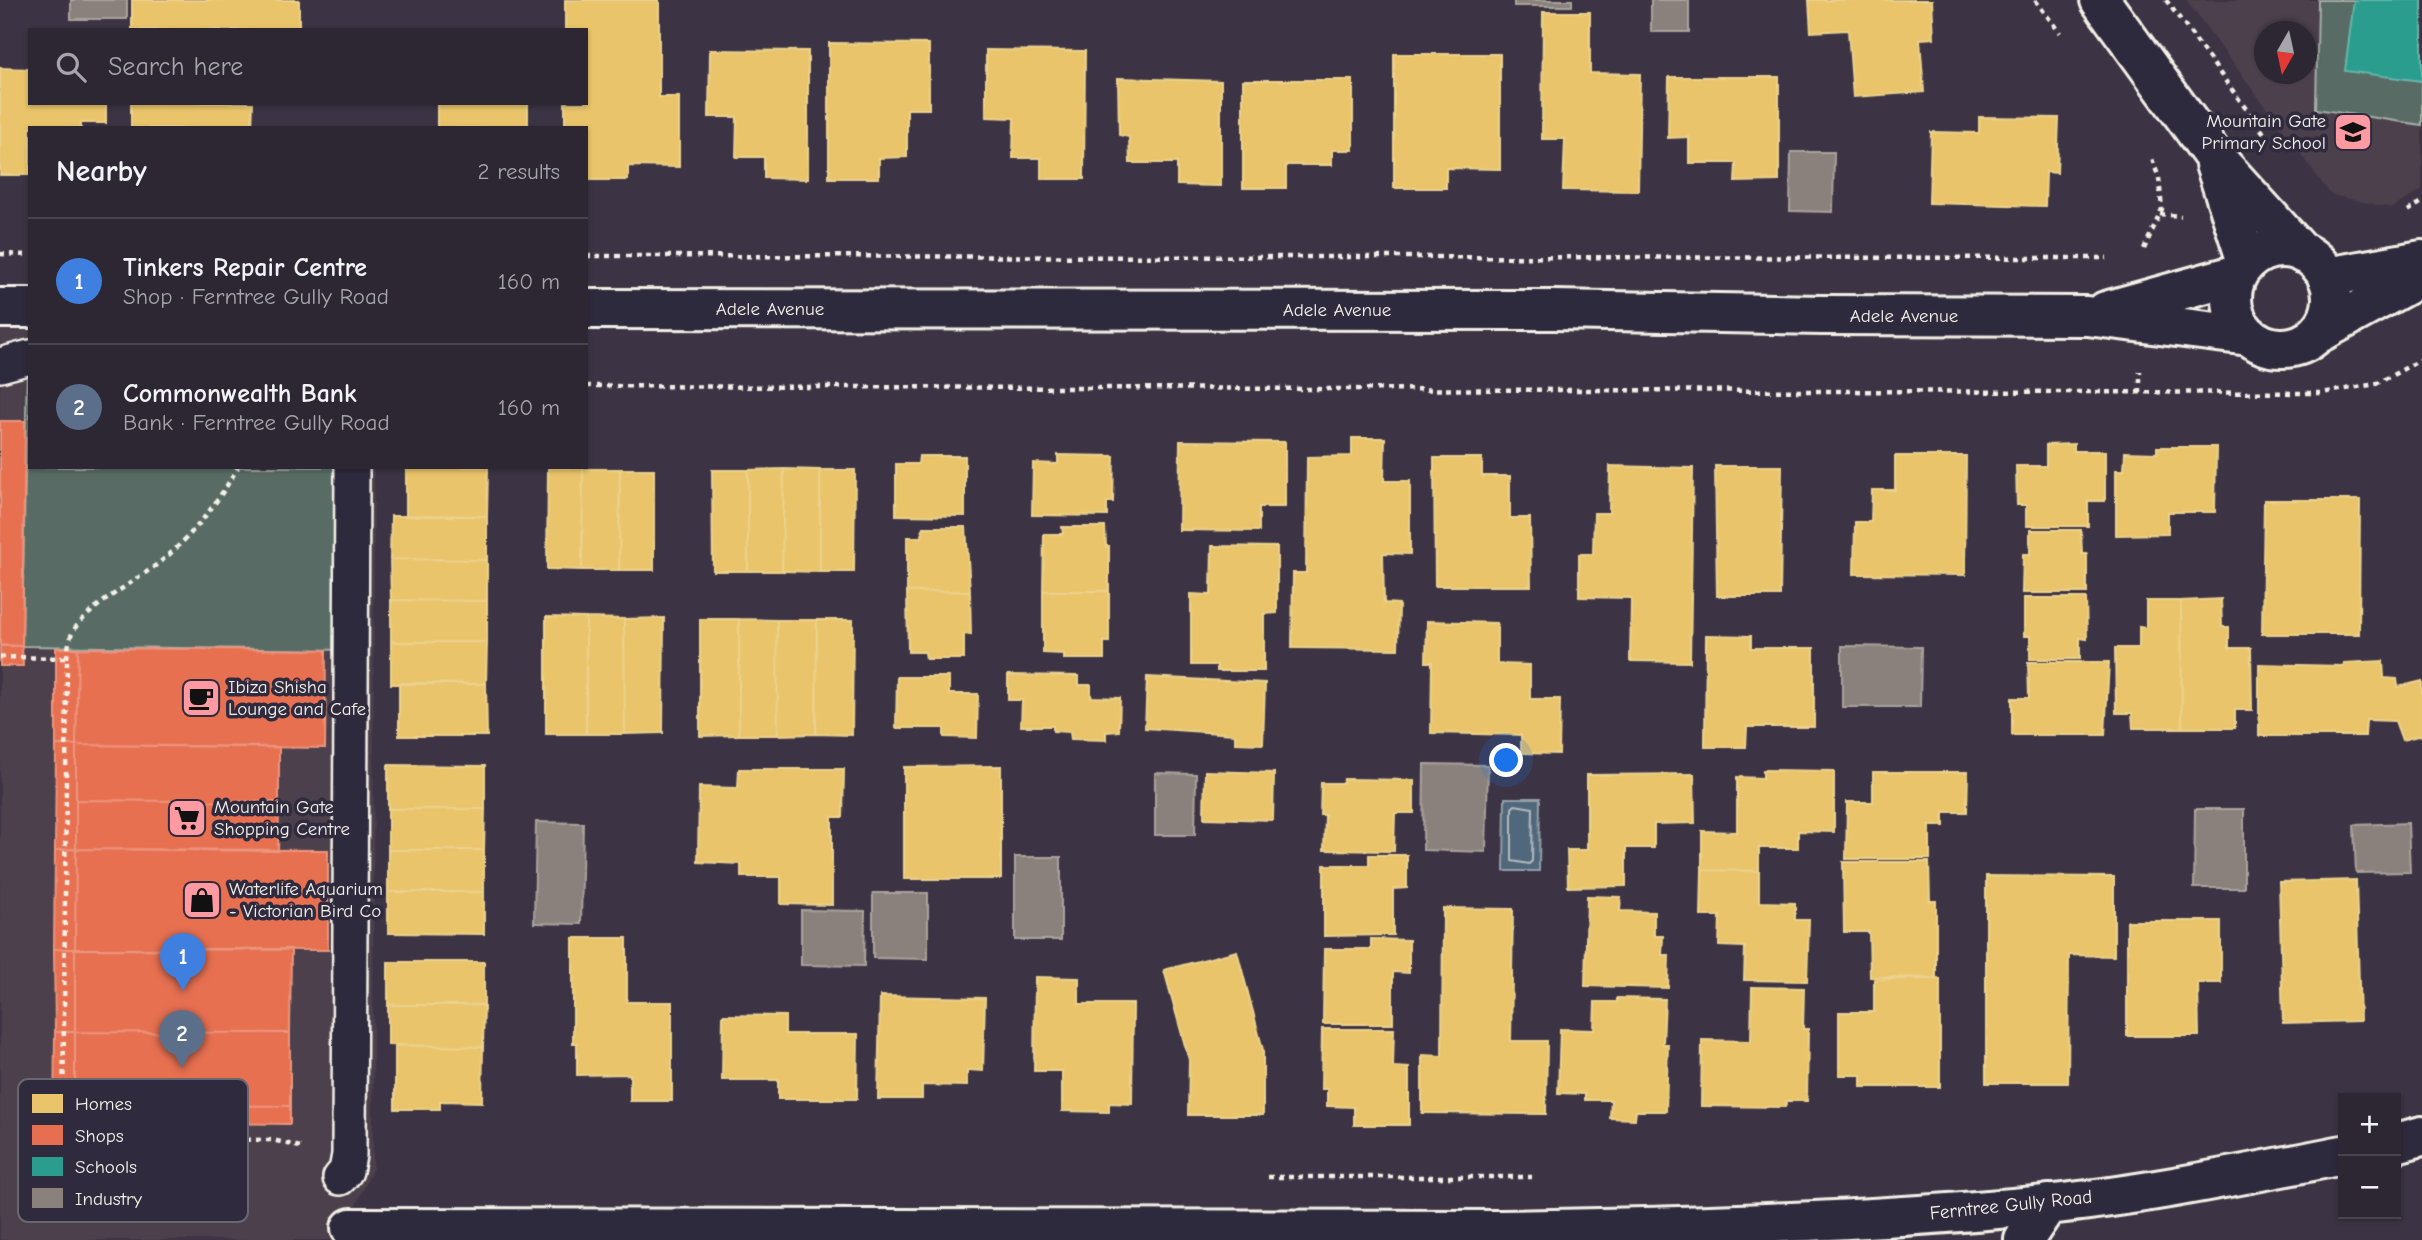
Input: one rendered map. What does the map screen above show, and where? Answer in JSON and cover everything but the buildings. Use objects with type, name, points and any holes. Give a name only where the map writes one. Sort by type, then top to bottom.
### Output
[{"type":"street","points":[[2100,0],[2211,153],[2315,265],[2331,308],[2316,334]]},
{"type":"street","points":[[2211,153],[2242,268]]},
{"type":"street","points":[[2422,260],[2315,265],[2273,249],[2242,268],[2232,290],[2233,307],[2237,323],[2249,336],[2275,348],[2290,348],[2422,276]]},
{"type":"street","name":"Adele Avenue","points":[[2087,316],[2242,268]]},
{"type":"street","points":[[0,308],[28,308]]},
{"type":"street","name":"Adele Avenue","points":[[588,309],[1554,310],[2087,316],[2249,336]]},
{"type":"street","points":[[2401,1142],[2422,1136]]},
{"type":"street","name":"Ferntree Gully Road","points":[[352,1228],[495,1234],[1506,1235],[1815,1222],[2048,1204],[2218,1179],[2338,1156]]},
{"type":"street","points":[[2024,1240],[2048,1204]]},
{"type":"lane","points":[[0,365],[28,358]]},
{"type":"lane","points":[[340,1178],[346,1171],[349,1155],[352,469]]},
{"type":"path","points":[[2035,0],[2067,43]]},
{"type":"path","points":[[2166,0],[2274,146]]},
{"type":"path","points":[[2143,258],[2145,243],[2159,221],[2162,209],[2159,178],[2153,160],[2145,149]]},
{"type":"path","points":[[0,254],[28,255]]},
{"type":"path","points":[[588,256],[2115,258]]},
{"type":"path","points":[[588,386],[2321,393],[2376,384],[2422,359]]},
{"type":"path","points":[[63,1079],[66,657],[75,628],[106,601],[141,578],[200,525],[237,469]]},
{"type":"path","points":[[0,657],[66,657]]},
{"type":"path","points":[[248,1140],[298,1144],[307,1150]]},
{"type":"path","points":[[1261,1177],[1542,1177]]},
{"type":"shaded area","name":"Mountain Gate Primary School","points":[[2186,0],[2422,0],[2422,190],[2392,208],[2331,195]]},
{"type":"shaded area","name":"Mountain Gate Shopping Centre","points":[[0,308],[28,308],[28,469],[374,469],[373,1168],[340,1240],[0,1240]]},
{"type":"green space","points":[[2318,0],[2422,0],[2422,125],[2316,109]]},
{"type":"green space","points":[[27,359],[28,469],[352,469],[351,650],[22,646]]},
{"type":"water","points":[[1505,798],[1540,798],[1539,871],[1504,871]]},
{"type":"place","name":"Mountain Gate Primary School","points":[[2353,132]]},
{"type":"place","name":"Ibiza Shisha Lounge and Cafe","points":[[201,698]]},
{"type":"place","name":"Mountain Gate Shopping Centre","points":[[187,818]]},
{"type":"place","name":"Waterlife Aquarium - Victorian Bird Co","points":[[202,900]]},
{"type":"place","name":"Tinkers Repair Centre","points":[[183,991]]},
{"type":"place","name":"Commonwealth Bank","points":[[182,1068]]}]
